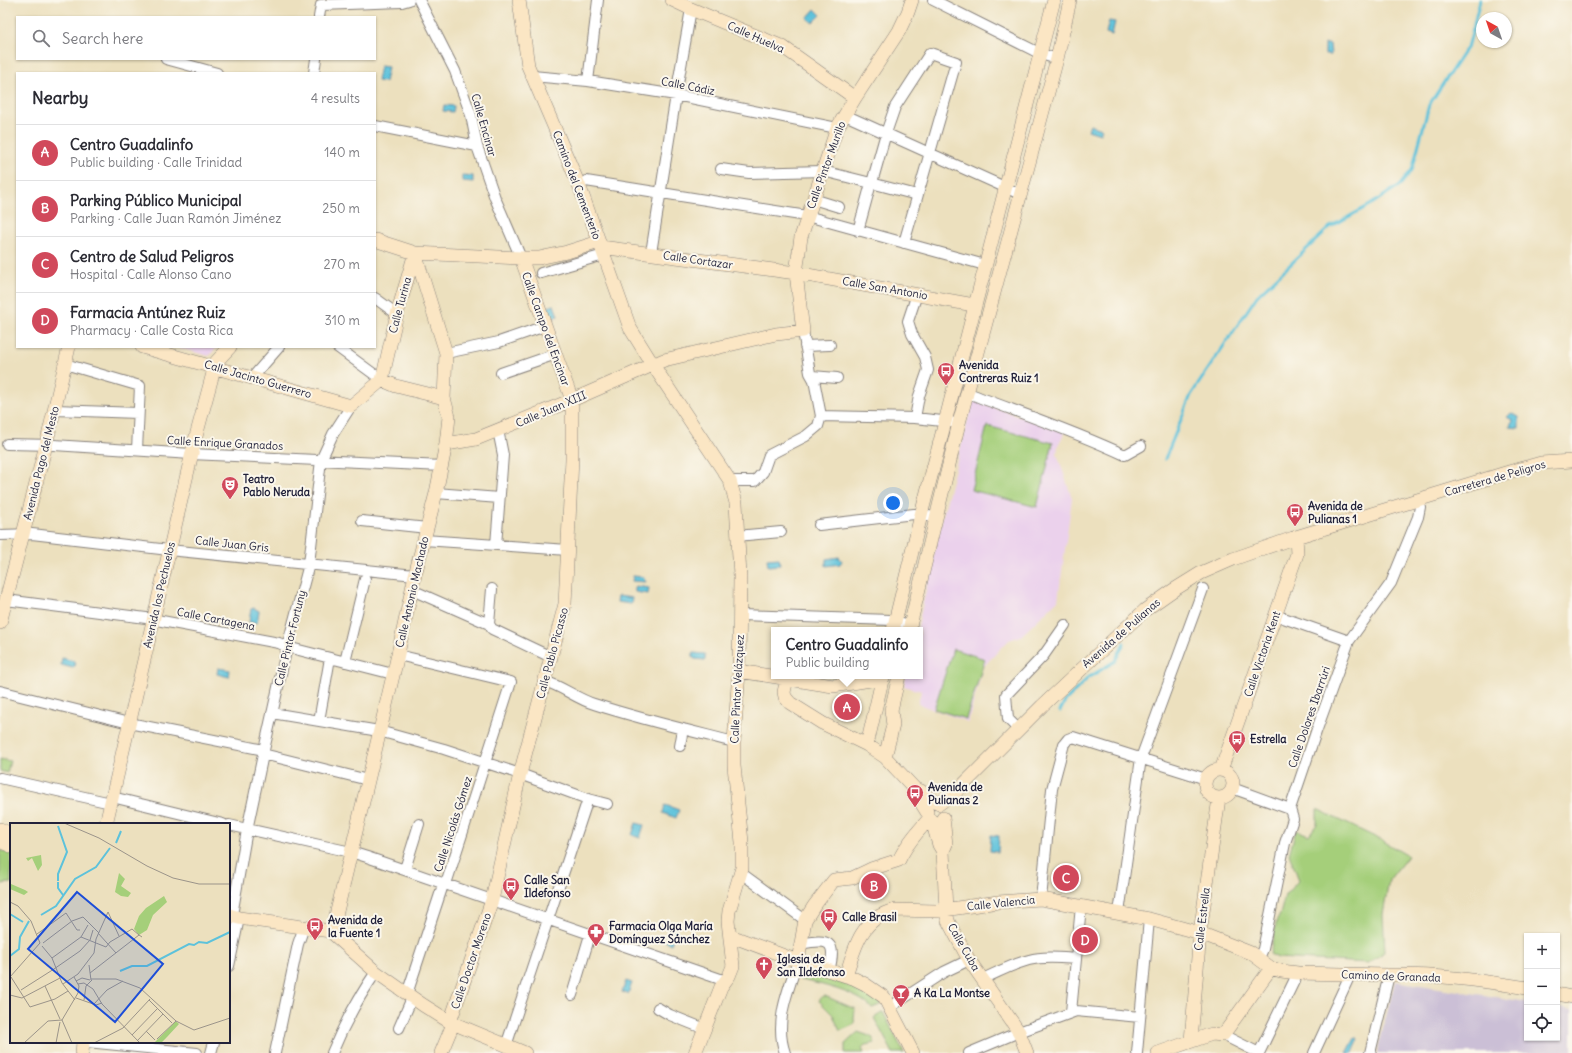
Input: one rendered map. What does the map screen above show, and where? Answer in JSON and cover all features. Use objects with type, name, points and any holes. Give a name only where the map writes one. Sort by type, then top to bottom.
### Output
[{"type":"street","points":[[320,16],[320,5],[409,0]]},
{"type":"street","name":"Calle Encinar","points":[[419,0],[455,71],[471,115],[477,146],[495,198],[521,258]]},
{"type":"street","name":"Camino del Cementerio","points":[[519,0],[528,66],[579,184],[630,328],[653,365]]},
{"type":"street","points":[[588,82],[598,0]]},
{"type":"street","name":"Calle Huelva","points":[[672,0],[783,47],[854,98]]},
{"type":"street","name":"Calle Pintor Murillo","points":[[821,416],[805,346],[796,273],[801,237],[837,128],[854,98],[899,31],[912,0]]},
{"type":"street","points":[[933,0],[1041,54],[1057,59]]},
{"type":"street","points":[[894,626],[974,305],[1006,189],[1054,0]]},
{"type":"street","points":[[741,615],[909,627],[959,423],[1057,59],[1070,0]]},
{"type":"street","points":[[651,253],[691,9]]},
{"type":"street","points":[[858,231],[871,183],[895,107],[930,53],[956,62],[904,243]]},
{"type":"street","points":[[170,60],[212,72]]},
{"type":"street","points":[[314,72],[316,60]]},
{"type":"street","name":"Calle Cádiz","points":[[532,76],[588,82],[676,95],[837,128]]},
{"type":"street","points":[[845,115],[1006,189],[1020,194]]},
{"type":"street","points":[[376,126],[477,146]]},
{"type":"street","points":[[721,169],[750,173],[823,171],[917,195]]},
{"type":"street","points":[[579,184],[586,181],[807,216],[985,265]]},
{"type":"street","points":[[813,199],[839,207]]},
{"type":"street","points":[[376,240],[414,253],[521,258],[539,258],[567,252],[601,248]]},
{"type":"street","points":[[541,273],[601,248]]},
{"type":"street","name":"Calle Cortazar","points":[[601,248],[651,253],[796,273]]},
{"type":"street","name":"Calle Turina","points":[[382,380],[414,253]]},
{"type":"street","name":"Calle Antonio Machado","points":[[330,931],[334,924],[398,655],[415,575],[436,493],[446,444],[449,417],[444,398],[446,353],[414,253]]},
{"type":"street","name":"Calle Campo del Encinar","points":[[521,258],[572,400]]},
{"type":"street","name":"Calle San Antonio","points":[[796,273],[974,305]]},
{"type":"street","points":[[915,418],[919,396],[928,370],[925,357],[912,334],[908,321],[917,294]]},
{"type":"street","points":[[376,299],[398,314]]},
{"type":"street","points":[[974,305],[989,309]]},
{"type":"street","points":[[446,353],[499,342],[545,326]]},
{"type":"street","name":"Calle Juan XIII","points":[[446,444],[476,439],[572,400],[664,360],[776,334],[803,331]]},
{"type":"street","points":[[805,346],[830,346]]},
{"type":"street","name":"Avenida Pago del Mesto","points":[[0,623],[55,410],[69,348]]},
{"type":"street","name":"Calle Jacinto Guerrero","points":[[146,348],[351,406]]},
{"type":"street","name":"Avenida los Pechuelos","points":[[106,823],[191,454],[216,362],[229,348]]},
{"type":"street","points":[[252,378],[278,348]]},
{"type":"street","points":[[338,348],[382,380],[396,386],[444,398]]},
{"type":"street","points":[[501,373],[556,354]]},
{"type":"street","points":[[65,364],[140,386],[137,450]]},
{"type":"street","name":"Calle Pintor Velázquez","points":[[653,365],[730,481],[736,503],[741,615],[734,742],[735,773],[742,842],[742,868],[729,912],[728,921],[731,936],[733,966],[726,981],[721,987],[695,1053]]},
{"type":"street","points":[[812,376],[838,378]]},
{"type":"street","name":"Calle Pintor Fortuny","points":[[230,954],[233,916],[247,830],[287,647],[309,564],[321,460],[333,434],[351,406],[382,380]]},
{"type":"street","points":[[968,393],[1087,437],[1125,454],[1141,446]]},
{"type":"street","name":"Calle Pablo Picasso","points":[[492,900],[520,774],[565,604],[572,459],[572,400]]},
{"type":"street","points":[[55,410],[138,413]]},
{"type":"street","points":[[730,481],[754,481],[763,472],[769,455],[774,451],[806,436],[818,426],[821,416],[915,418],[959,423]]},
{"type":"street","points":[[496,545],[503,455],[498,430]]},
{"type":"street","name":"Calle Enrique Granados","points":[[7,444],[442,466]]},
{"type":"street","name":"Carretera de Peligros","points":[[1418,500],[1540,463],[1572,461]]},
{"type":"street","points":[[436,493],[499,498]]},
{"type":"street","name":"Avenida de Pulianas","points":[[805,920],[834,880],[852,878],[871,869],[899,860],[903,851],[918,831],[936,813],[947,798],[953,796],[1018,729],[1145,610],[1172,591],[1201,574],[1233,559],[1296,537],[1418,500]]},
{"type":"street","name":"Calle Dolores Ibarrúri","points":[[1259,958],[1263,949],[1285,844],[1293,819],[1290,809],[1316,732],[1348,641],[1391,583],[1418,517],[1420,507],[1418,500]]},
{"type":"street","points":[[818,525],[914,514],[935,517]]},
{"type":"street","points":[[362,521],[426,534],[496,545],[568,550]]},
{"type":"street","points":[[737,536],[781,532]]},
{"type":"street","name":"Calle Juan Gris","points":[[0,535],[32,534],[169,550],[415,575]]},
{"type":"street","name":"Calle Victoria Kent","points":[[1221,770],[1297,554],[1296,537]]},
{"type":"street","points":[[345,662],[365,579]]},
{"type":"street","points":[[489,624],[492,589]]},
{"type":"street","points":[[1119,913],[1141,758],[1203,589]]},
{"type":"street","points":[[412,590],[489,624],[492,629],[551,657]]},
{"type":"street","name":"Calle Cartagena","points":[[6,600],[153,620],[279,643],[287,647],[393,674]]},
{"type":"street","points":[[1275,615],[1348,641]]},
{"type":"street","points":[[1018,729],[1008,719],[1006,695],[1044,655],[1065,625]]},
{"type":"street","name":"Calle Nicolás Gómez","points":[[398,655],[511,682],[447,881],[442,888],[399,1028]]},
{"type":"street","points":[[319,721],[330,658]]},
{"type":"street","points":[[739,671],[771,676]]},
{"type":"street","points":[[787,679],[833,686],[872,679]]},
{"type":"street","name":"Calle Cuba","points":[[787,679],[784,692],[785,697],[790,703],[822,723],[867,745],[885,758],[915,789],[917,796],[936,813],[939,845],[943,851],[946,910],[948,921],[969,960],[984,979],[1019,1032],[1027,1053]]},
{"type":"street","points":[[867,745],[883,679]]},
{"type":"street","points":[[885,758],[893,725],[891,710],[898,679]]},
{"type":"street","points":[[544,681],[553,683],[592,703],[634,717],[734,742]]},
{"type":"street","points":[[0,691],[129,723],[263,752],[368,780]]},
{"type":"street","points":[[272,713],[379,731],[444,749],[520,774],[588,799],[607,804]]},
{"type":"street","points":[[680,746],[683,729]]},
{"type":"street","points":[[1041,899],[1052,789],[1064,744],[1068,738],[1073,737],[1206,779]]},
{"type":"street","points":[[1221,770],[1228,773],[1233,782],[1232,788],[1227,795],[1219,798],[1208,793],[1205,785],[1208,774],[1213,771],[1221,770]]},
{"type":"street","points":[[0,778],[218,823]]},
{"type":"street","points":[[1232,788],[1290,809]]},
{"type":"street","name":"Calle Estrella","points":[[1192,1041],[1200,933],[1219,798]]},
{"type":"street","points":[[508,1049],[588,799]]},
{"type":"street","points":[[405,869],[419,824]]},
{"type":"street","points":[[230,826],[351,852],[405,869],[590,935],[726,981]]},
{"type":"street","points":[[0,829],[10,834]]},
{"type":"street","points":[[0,841],[10,846]]},
{"type":"street","points":[[741,874],[805,920],[798,961],[781,1020],[781,1035],[785,1053]]},
{"type":"street","name":"Calle Valencia","points":[[846,976],[854,947],[861,932],[876,917],[888,912],[895,910],[946,910],[998,902],[1041,899],[1149,919],[1200,933],[1251,953],[1259,958]]},
{"type":"street","name":"Calle Doctor Moreno","points":[[441,1053],[492,900]]},
{"type":"street","points":[[1071,1012],[1081,906]]},
{"type":"street","points":[[233,916],[330,931],[376,972],[451,1023],[508,1049],[525,1053]]},
{"type":"street","points":[[1137,1053],[1149,919]]},
{"type":"street","points":[[275,1053],[298,944],[304,927]]},
{"type":"street","points":[[572,996],[590,935]]},
{"type":"street","points":[[731,936],[866,984],[884,997],[913,1053]]},
{"type":"street","points":[[801,944],[818,940],[827,943],[832,948],[833,956],[829,971]]},
{"type":"street","points":[[984,979],[1009,966],[1031,959],[1055,957],[1076,959]]},
{"type":"street","name":"Camino de Granada","points":[[1259,958],[1271,968],[1298,973],[1350,975],[1401,974],[1444,977],[1524,988]]},
{"type":"street","points":[[890,1007],[944,972],[969,960]]},
{"type":"street","points":[[1223,1035],[1271,968]]},
{"type":"street","points":[[332,1053],[345,1022],[376,972]]},
{"type":"street","points":[[1158,1053],[1212,1034],[1223,1035],[1259,1053],[1298,973]]},
{"type":"street","points":[[1314,1053],[1350,975]]},
{"type":"street","points":[[1370,1053],[1389,975]]},
{"type":"street","points":[[1560,995],[1572,997]]},
{"type":"street","points":[[658,1008],[670,1015],[705,1029]]},
{"type":"street","points":[[969,1053],[1071,1012],[1076,1011],[1140,1017]]},
{"type":"street","points":[[82,1053],[83,1043]]},
{"type":"street","points":[[98,1043],[197,1053]]},
{"type":"street","points":[[211,1053],[214,1043]]},
{"type":"shaded area","points":[[180,348],[216,348],[209,356]]},
{"type":"shaded area","points":[[973,400],[1065,432],[1058,445],[1057,454],[1072,498],[1058,600],[1021,636],[1009,640],[983,667],[968,722],[918,704],[921,691],[904,686],[905,679],[923,679],[923,627],[918,627],[942,519]]},
{"type":"shaded area","points":[[1395,981],[1524,1002],[1524,1041],[1560,1041],[1560,1007],[1572,1009],[1572,1053],[1377,1053]]},
{"type":"green space","points":[[987,426],[1053,443],[1037,507],[971,490]]},
{"type":"green space","points":[[953,649],[985,659],[966,719],[934,709]]},
{"type":"green space","points":[[0,759],[10,761],[7,773],[0,771]]},
{"type":"green space","points":[[1317,809],[1381,840],[1408,856],[1389,880],[1383,915],[1385,952],[1368,963],[1278,958],[1270,954],[1277,919],[1280,915],[1285,895],[1299,880],[1289,854],[1296,830],[1309,835],[1317,824]]},
{"type":"green space","points":[[0,850],[10,854],[10,883],[0,884]]},
{"type":"green space","points":[[805,971],[840,982],[857,985],[883,1004],[872,1008],[862,1000],[847,993],[800,980]]},
{"type":"green space","points":[[825,996],[855,1009],[855,1024],[840,1031],[833,1015],[819,1001],[821,997]]},
{"type":"green space","points":[[883,1012],[904,1053],[893,1053],[874,1018]]},
{"type":"green space","points":[[858,1032],[872,1037],[875,1043],[865,1045],[862,1048],[864,1053],[845,1053],[845,1044]]},
{"type":"water","points":[[815,9],[821,15],[813,23],[807,18]]},
{"type":"water","points":[[1109,21],[1115,22],[1112,35],[1106,33]]},
{"type":"water","points":[[1325,44],[1330,44],[1331,55],[1325,55]]},
{"type":"water","points":[[380,66],[388,67],[385,82],[377,81]]},
{"type":"water","points":[[444,105],[454,106],[453,112],[443,111]]},
{"type":"water","points":[[1090,125],[1102,129],[1100,134],[1088,130]]},
{"type":"water","points":[[462,175],[473,176],[473,182],[462,181]]},
{"type":"water","points":[[554,305],[558,316],[552,318],[548,307]]},
{"type":"water","points":[[1511,413],[1519,417],[1519,428],[1510,427],[1512,420],[1507,417]]},
{"type":"water","points":[[839,557],[842,561],[840,564],[826,566],[826,559]]},
{"type":"water","points":[[779,558],[780,565],[768,566],[767,559]]},
{"type":"water","points":[[633,576],[643,577],[646,582],[632,581]]},
{"type":"water","points":[[635,586],[649,588],[648,594],[635,592]]},
{"type":"water","points":[[618,596],[632,598],[631,604],[617,602]]},
{"type":"water","points":[[254,608],[259,611],[257,623],[249,622],[251,609]]},
{"type":"water","points":[[694,653],[705,654],[705,660],[695,659],[692,657]]},
{"type":"water","points":[[62,658],[74,661],[75,666],[73,668],[61,665]]},
{"type":"water","points":[[218,668],[230,670],[229,677],[217,674]]},
{"type":"water","points":[[665,805],[679,810],[676,818],[663,813]]},
{"type":"water","points":[[636,823],[644,825],[640,838],[632,835]]},
{"type":"water","points":[[991,835],[999,836],[998,852],[990,851]]},
{"type":"water","points":[[670,929],[676,931],[671,944],[665,941]]},
{"type":"water","points":[[626,981],[632,983],[628,994],[622,992]]},
{"type":"water","points":[[1355,1038],[1358,1040],[1353,1053],[1347,1053]]},
{"type":"waterway","points":[[1165,459],[1191,395],[1257,296],[1330,227],[1370,205],[1400,185],[1412,170],[1429,105],[1469,44],[1480,0]]},
{"type":"waterway","points":[[1060,711],[1066,700],[1088,678],[1115,661],[1124,643]]},
{"type":"place","name":"Avenida Contreras Ruiz 1","points":[[946,386]]},
{"type":"place","name":"Teatro Pablo Neruda","points":[[230,500]]},
{"type":"place","name":"Avenida de Pulianas 1","points":[[1295,527]]},
{"type":"place","name":"Centro Guadalinfo","points":[[847,707]]},
{"type":"place","name":"Estrella","points":[[1237,754]]},
{"type":"place","name":"Avenida de Pulianas 2","points":[[915,808]]},
{"type":"place","name":"Centro de Salud Peligros","points":[[1066,878]]},
{"type":"place","name":"Parking Público Municipal","points":[[874,886]]},
{"type":"place","name":"Calle San Ildefonso","points":[[511,901]]},
{"type":"place","name":"Calle Brasil","points":[[829,932]]},
{"type":"place","name":"Farmacia Antúnez Ruiz","points":[[1085,940]]},
{"type":"place","name":"Avenida de la Fuente 1","points":[[315,941]]},
{"type":"place","name":"Farmacia Olga María Domínguez Sánchez","points":[[596,947]]},
{"type":"place","name":"Iglesia de San Ildefonso","points":[[764,980]]},
{"type":"place","name":"A Ka La Montse","points":[[901,1008]]}]
